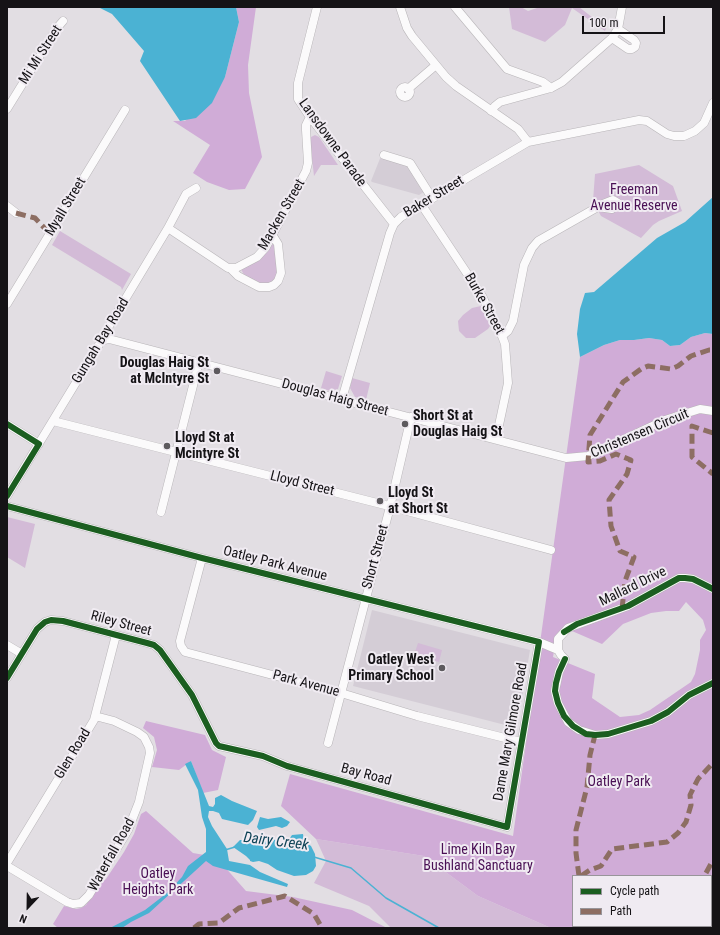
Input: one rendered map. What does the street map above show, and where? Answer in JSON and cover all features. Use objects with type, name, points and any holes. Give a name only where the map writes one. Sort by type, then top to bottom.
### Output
[{"type":"street","name":"Lansdowne Parade","points":[[317,7],[297,87],[298,100],[394,224]]},
{"type":"street","points":[[400,7],[407,28],[412,36],[454,84],[518,129],[528,142]]},
{"type":"street","points":[[455,7],[507,69],[543,82],[551,88]]},
{"type":"street","points":[[491,111],[500,102],[551,88],[562,82],[612,38],[618,29],[622,7]]},
{"type":"street","name":"Mi Mi Street","points":[[7,109],[57,28],[64,21]]},
{"type":"street","points":[[612,38],[628,49],[635,47],[636,43],[634,40],[618,29]]},
{"type":"street","points":[[408,89],[436,65]]},
{"type":"street","name":"Baker Street","points":[[342,399],[388,240],[394,224],[400,217],[528,142],[639,120],[647,121],[667,134],[684,136],[695,131],[704,123],[713,103]]},
{"type":"street","name":"Myall Street","points":[[7,304],[125,110]]},
{"type":"street","name":"Macken Street","points":[[231,269],[257,257],[266,247],[306,171],[308,163],[306,125],[310,117]]},
{"type":"street","points":[[384,155],[410,163],[432,198]]},
{"type":"street","name":"Gungah Bay Road","points":[[7,496],[100,343],[104,340],[106,331],[168,228],[186,194],[196,188]]},
{"type":"street","name":"Burke Street","points":[[421,204],[482,296],[505,344],[508,383],[496,439]]},
{"type":"street","points":[[7,206],[16,213]]},
{"type":"street","points":[[502,336],[508,331],[513,321],[524,265],[532,248],[538,241],[598,207]]},
{"type":"street","points":[[168,228],[225,267],[231,269],[238,276],[264,288],[274,285],[278,281],[281,273],[278,244],[272,236]]},
{"type":"street","name":"Douglas Haig Street","points":[[104,340],[109,339],[566,458]]},
{"type":"street","points":[[161,512],[199,362]]},
{"type":"street","name":"Christensen Circuit","points":[[566,458],[588,456],[665,420],[700,409],[713,411]]},
{"type":"street","name":"Short Street","points":[[328,742],[390,506],[411,417]]},
{"type":"street","name":"Lloyd Street","points":[[53,421],[390,506],[551,550]]},
{"type":"street","points":[[7,424],[39,444]]},
{"type":"street","name":"Oatley Park Avenue","points":[[7,506],[202,558],[539,642]]},
{"type":"street","name":"Park Avenue","points":[[202,558],[180,641],[182,650],[188,653],[341,693],[417,716],[521,742]]},
{"type":"street","name":"Mallard Drive","points":[[558,639],[568,628],[622,609],[678,578],[693,579],[713,589]]},
{"type":"street","name":"Riley Street","points":[[22,654],[37,629],[45,622],[50,620],[58,620],[150,644],[160,650],[195,699],[216,743],[219,746]]},
{"type":"street","name":"Glen Road","points":[[7,864],[95,716],[116,635]]},
{"type":"street","points":[[539,642],[558,639],[558,650],[565,658],[556,683],[555,691],[558,703],[568,722],[586,734],[608,734],[651,721],[668,712],[689,695],[713,683]]},
{"type":"street","points":[[539,642],[558,650]]},
{"type":"street","name":"Dame Mary Gilmore Road","points":[[507,827],[539,642]]},
{"type":"street","points":[[7,645],[22,654],[7,678]]},
{"type":"street","name":"Waterfall Road","points":[[7,864],[66,902],[78,904],[85,900],[89,895],[130,827],[139,802],[150,753],[148,744],[139,733],[114,721],[95,716]]},
{"type":"street","name":"Bay Road","points":[[219,746],[263,756],[288,766],[507,827]]},
{"type":"shaded area","points":[[381,156],[409,164],[424,192],[419,195],[372,182],[371,181]]},
{"type":"shaded area","name":"Oatley West Primary School","points":[[372,610],[530,650],[517,728],[353,686]]},
{"type":"green space","points":[[236,7],[256,7],[248,65],[249,93],[262,157],[245,189],[229,190],[207,182],[193,173],[210,145],[173,121],[185,121],[225,77],[239,22]]},
{"type":"green space","points":[[509,7],[521,7],[528,11],[540,7],[579,7],[606,28],[605,31],[572,8],[565,25],[545,42],[512,29]]},
{"type":"green space","points":[[315,135],[319,137],[338,165],[321,165],[314,176],[310,141],[311,137]]},
{"type":"green space","name":"Freeman Avenue Reserve","points":[[639,165],[673,186],[682,211],[659,221],[653,225],[641,238],[601,216],[593,201],[595,174]]},
{"type":"green space","points":[[60,231],[131,274],[122,290],[121,287],[52,245]]},
{"type":"green space","points":[[273,244],[278,270],[275,281],[264,285],[244,275],[241,269]]},
{"type":"green space","points":[[481,306],[492,323],[488,329],[475,338],[466,338],[459,331],[458,321],[472,308]]},
{"type":"green space","name":"Oatley Park","points":[[705,333],[713,334],[713,909],[712,875],[572,875],[572,927],[551,928],[478,896],[424,856],[316,839],[281,806],[290,774],[513,836],[580,357],[604,345],[620,340],[649,338],[662,340],[670,346],[680,345],[691,337]],"holes":[[[686,602],[703,620],[706,630],[700,640],[700,650],[695,674],[691,682],[650,710],[639,715],[620,717],[592,698],[595,674],[553,657],[557,635],[565,628],[602,644],[623,624],[651,613],[679,611]]]},
{"type":"green space","points":[[326,371],[342,376],[338,389],[330,391],[321,388]]},
{"type":"green space","points":[[352,378],[370,383],[366,400],[355,397],[350,388]]},
{"type":"green space","points":[[7,517],[35,524],[25,568],[7,557]]},
{"type":"green space","points":[[418,643],[442,650],[439,662],[414,655]]},
{"type":"green space","points":[[146,721],[205,735],[212,750],[226,757],[218,790],[203,793],[191,761],[179,770],[152,767],[157,750],[154,737],[143,728]]},
{"type":"green space","name":"Oatley Heights Park","points":[[146,811],[193,853],[216,857],[246,891],[293,897],[352,910],[387,928],[58,928],[53,924],[64,906],[76,909],[86,905],[99,885],[106,879],[134,834],[141,814]]},
{"type":"green space","points":[[316,839],[424,856],[478,896],[551,928],[391,928],[369,906],[314,883],[326,861]]},
{"type":"water","points":[[98,7],[236,7],[239,22],[225,77],[212,103],[196,118],[180,121],[140,61],[144,51],[112,14]]},
{"type":"water","points":[[713,197],[713,334],[705,333],[691,337],[680,345],[670,346],[662,340],[649,338],[620,340],[604,345],[580,357],[577,334],[580,309],[585,293],[594,292],[657,238],[685,222]]},
{"type":"water","points":[[191,761],[209,806],[213,807],[215,804],[215,798],[221,795],[257,811],[253,820],[248,825],[222,819],[219,813],[209,811],[208,817],[227,849],[229,861],[250,865],[260,872],[288,884],[287,887],[213,866],[206,861],[149,913],[122,928],[110,928],[145,910],[167,893],[182,877],[188,866],[206,852],[206,829],[202,817],[198,790],[185,764]]},
{"type":"water","points":[[260,817],[268,819],[281,817],[290,822],[287,826],[282,828],[276,826],[259,830],[257,827]]},
{"type":"water","points":[[303,834],[304,841],[311,846],[315,854],[316,866],[313,871],[306,875],[294,876],[277,870],[268,864],[259,861],[250,861],[246,856],[233,847],[240,840],[266,841],[273,839],[278,841],[279,846],[283,848],[292,835]]},
{"type":"waterway","name":"Dairy Creek","points":[[225,850],[235,847]]},
{"type":"waterway","name":"Dairy Creek","points":[[314,857],[351,868],[386,898],[439,928]]},
{"type":"marked path","points":[[16,213],[35,218],[50,234]]},
{"type":"marked path","points":[[622,609],[625,581],[634,557],[620,551],[611,526],[609,500],[627,474],[631,460],[616,454],[600,461],[588,462],[590,435],[623,382],[641,369],[648,366],[671,369],[678,366],[691,356],[713,350]]},
{"type":"marked path","points":[[713,433],[692,426],[692,457],[713,474]]},
{"type":"marked path","points":[[579,875],[576,853],[576,830],[587,787],[590,755],[595,735]]},
{"type":"marked path","points":[[582,875],[590,870],[601,866],[612,849],[667,842],[678,833],[686,822],[691,805],[690,795],[698,779],[713,763]]},
{"type":"marked path","points":[[706,873],[713,860]]},
{"type":"marked path","points":[[194,928],[199,924],[219,923],[239,908],[285,896],[314,914],[322,928]]},
{"type":"cycle path","points":[[7,424],[39,444],[7,496]]},
{"type":"cycle path","points":[[7,506],[202,558],[539,642],[507,827],[287,766],[263,756],[219,746],[216,743],[192,695],[160,650],[154,645],[63,621],[51,620],[45,622],[37,629],[7,678]]},
{"type":"cycle path","points":[[564,632],[577,624],[628,606],[679,578],[693,579],[713,589]]},
{"type":"cycle path","points":[[565,659],[556,683],[555,691],[558,703],[564,716],[573,726],[586,734],[608,734],[651,721],[668,712],[689,695],[713,683]]},
{"type":"place","name":"Douglas Haig St at McIntyre St","points":[[217,371]]},
{"type":"place","name":"Short St at Douglas Haig St","points":[[405,424]]},
{"type":"place","name":"Lloyd St at Mcintyre St","points":[[167,446]]},
{"type":"place","name":"Lloyd St at Short St","points":[[380,501]]},
{"type":"place","name":"Oatley West Primary School","points":[[442,668]]},
{"type":"park label","name":"Lime Kiln Bay Bushland Sanctuary","points":[[478,858]]}]
